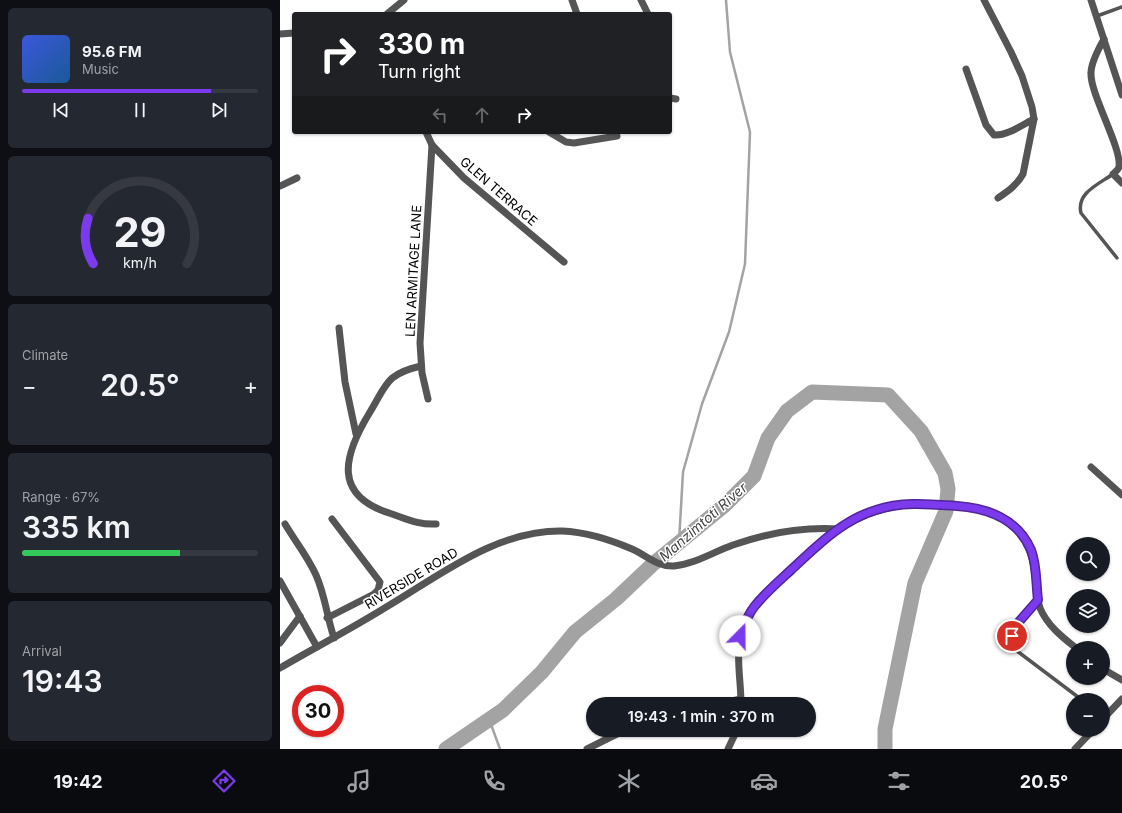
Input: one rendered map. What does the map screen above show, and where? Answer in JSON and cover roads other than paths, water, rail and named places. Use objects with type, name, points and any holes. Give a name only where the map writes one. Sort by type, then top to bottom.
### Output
[{"type":"street","points":[[389,12],[404,0]]},
{"type":"street","points":[[572,0],[576,12]]},
{"type":"street","points":[[641,0],[647,12]]},
{"type":"street","points":[[984,0],[1022,76],[1034,118],[1022,174],[1019,181],[1011,190],[998,198]]},
{"type":"street","points":[[1091,0],[1122,95]]},
{"type":"street","points":[[280,34],[292,33]]},
{"type":"street","points":[[1104,39],[1091,73],[1094,85],[1112,130],[1120,159],[1119,167],[1113,174],[1122,183]]},
{"type":"street","points":[[966,69],[986,125],[994,136],[1004,134],[1034,118]]},
{"type":"street","name":"GLEN TERRACE","points":[[427,134],[432,145],[491,202],[564,262]]},
{"type":"street","points":[[552,134],[566,142],[574,143],[616,136]]},
{"type":"street","name":"LEN ARMITAGE LANE","points":[[428,399],[421,366],[420,343],[432,145]]},
{"type":"street","points":[[280,186],[297,178]]},
{"type":"street","points":[[338,328],[345,382],[356,434]]},
{"type":"street","points":[[421,366],[407,369],[387,382],[380,391],[356,434],[348,464],[348,474],[351,488],[365,503],[376,509],[413,522],[436,524]]},
{"type":"street","points":[[1091,467],[1122,496]]},
{"type":"street","points":[[741,697],[738,655],[740,636],[754,607],[768,591],[838,529],[876,510],[918,503],[969,507],[993,512],[1008,520],[1031,549],[1038,600],[1046,619],[1056,631],[1068,641]]},
{"type":"street","points":[[327,618],[374,594],[378,590],[380,582],[332,520]]},
{"type":"street","points":[[285,524],[315,574],[325,601],[327,618],[334,638]]},
{"type":"street","name":"RIVERSIDE ROAD","points":[[280,668],[384,609],[457,563],[504,542],[538,532],[571,532],[607,540],[633,550],[664,566],[674,566],[693,562],[732,545],[767,535],[805,529],[838,529]]},
{"type":"street","points":[[280,581],[317,647]]},
{"type":"street","points":[[280,643],[300,616]]},
{"type":"street","points":[[1110,673],[1122,680]]},
{"type":"street","points":[[1110,711],[1122,699]]},
{"type":"street","points":[[587,749],[611,737]]},
{"type":"street","points":[[728,749],[734,737]]},
{"type":"street","points":[[1075,749],[1086,737]]},
{"type":"lane","points":[[1097,16],[1122,7]]},
{"type":"lane","points":[[1113,174],[1090,189],[1081,198],[1079,205],[1081,213],[1117,258]]},
{"type":"lane","points":[[1038,600],[1017,624],[1012,636],[1013,644],[1017,651],[1073,693]]},
{"type":"waterway","points":[[679,542],[683,472],[702,404],[729,332],[745,264],[750,132],[730,52],[726,0]]},
{"type":"waterway","name":"Manzimtoti River","points":[[446,749],[503,710],[542,672],[575,632],[616,599],[653,564],[725,505],[754,476],[768,438],[787,411],[812,392],[888,395],[921,431],[945,473],[948,489],[946,511],[915,583],[885,729],[885,749]]},
{"type":"waterway","points":[[489,719],[500,749]]}]
